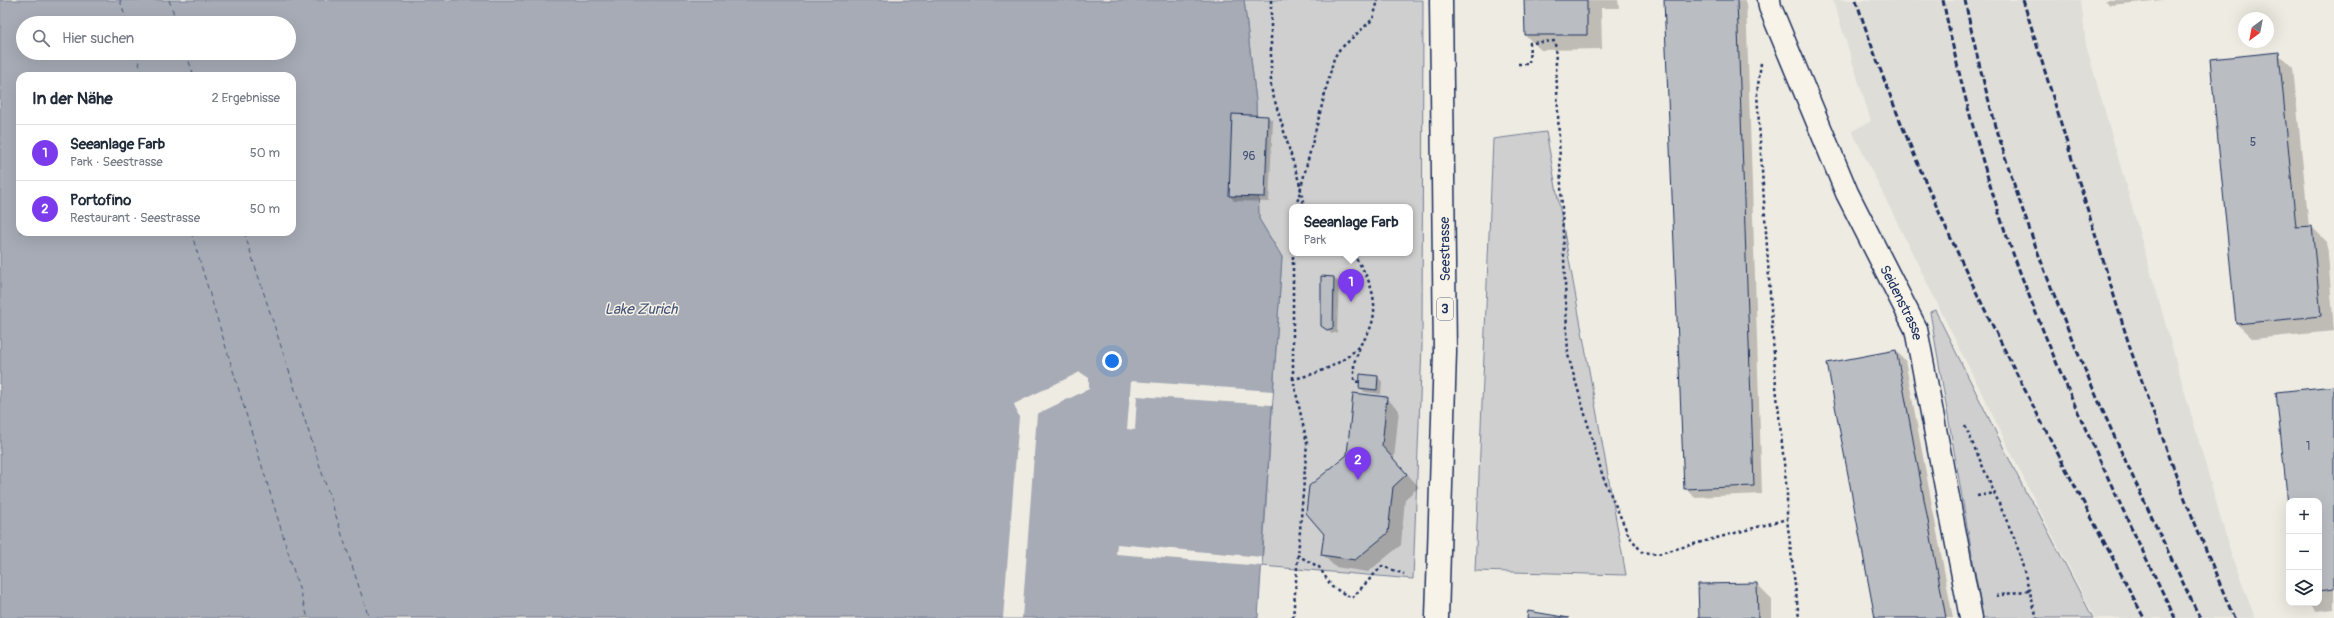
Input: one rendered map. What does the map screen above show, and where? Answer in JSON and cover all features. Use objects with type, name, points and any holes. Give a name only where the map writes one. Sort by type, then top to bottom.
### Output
[{"type":"street","name":"Seestrasse","points":[[1438,618],[1445,352],[1441,0]]},
{"type":"street","name":"Seidenstrasse","points":[[1770,4],[1847,193],[1916,329],[1971,618]]},
{"type":"path","points":[[1271,0],[1271,88],[1300,185],[1303,204]]},
{"type":"path","points":[[1297,204],[1300,185],[1326,94],[1334,58],[1343,45],[1372,19],[1378,0]]},
{"type":"path","points":[[1518,64],[1529,64],[1530,43],[1555,41],[1568,355],[1603,477],[1629,536],[1642,552],[1657,554],[1787,519]]},
{"type":"path","points":[[1762,62],[1756,93],[1776,386],[1787,492],[1787,519],[1799,618]]},
{"type":"path","points":[[1293,256],[1293,379],[1307,442],[1293,618]]},
{"type":"path","points":[[1354,256],[1364,268],[1374,298],[1373,324],[1360,346],[1354,363],[1354,381],[1359,382]]},
{"type":"path","points":[[1293,379],[1314,374],[1339,363],[1360,346]]},
{"type":"path","points":[[1962,419],[2016,542],[2037,618]]},
{"type":"path","points":[[1979,496],[1995,493]]},
{"type":"path","points":[[1297,556],[1319,567],[1332,587],[1352,598],[1382,566],[1404,574]]},
{"type":"path","points":[[1990,597],[2029,590]]},
{"type":"shaded area","points":[[1244,0],[1423,0],[1422,346],[1413,579],[1262,566],[1282,257],[1259,219],[1256,101]]},
{"type":"shaded area","points":[[1833,0],[2081,0],[2086,45],[2231,554],[2255,618],[2095,618],[2030,491],[1852,131],[1871,121]]},
{"type":"shaded area","points":[[1546,132],[1626,575],[1475,571],[1493,139]]},
{"type":"shaded area","points":[[1935,310],[2027,495],[2035,506],[2093,618],[1983,618],[1930,312]]},
{"type":"water","name":"Lake Zurich","points":[[0,0],[1244,0],[1256,101],[1259,219],[1282,257],[1258,618],[0,618]]},
{"type":"pier","points":[[1080,372],[1089,378],[1089,389],[1037,414],[1022,618],[1003,618],[1019,417],[1014,404]]},
{"type":"pier","points":[[1131,381],[1273,391],[1272,405],[1137,396],[1135,430],[1127,429]]},
{"type":"pier","points":[[1117,544],[1262,557],[1262,566],[1116,554]]},
{"type":"building","points":[[1524,0],[1587,0],[1587,35],[1525,35]]},
{"type":"building","points":[[1664,0],[1737,0],[1754,486],[1684,489]]},
{"type":"building","points":[[2279,52],[2296,227],[2312,226],[2321,316],[2236,324],[2210,59]]},
{"type":"building","points":[[1232,114],[1268,116],[1265,197],[1229,196]]},
{"type":"building","points":[[1321,276],[1334,277],[1333,328],[1327,330],[1321,326]]},
{"type":"building","points":[[1896,350],[1946,618],[1875,618],[1827,363]]},
{"type":"building","points":[[1360,374],[1378,376],[1377,390],[1359,388]]},
{"type":"building","points":[[2334,386],[2334,589],[2322,591],[2322,498],[2287,498],[2276,392]]},
{"type":"building","points":[[1353,393],[1387,397],[1382,446],[1407,474],[1393,487],[1388,533],[1355,560],[1321,555],[1324,534],[1306,513],[1309,486],[1347,455]]},
{"type":"building","points":[[1757,583],[1758,618],[1699,618],[1698,584]]},
{"type":"building","points":[[1528,611],[1569,618],[1527,618]]},
{"type":"ferry route","points":[[120,0],[125,16]]},
{"type":"ferry route","points":[[169,0],[175,16]]},
{"type":"ferry route","points":[[138,60],[142,72]]},
{"type":"ferry route","points":[[188,60],[193,72]]},
{"type":"ferry route","points":[[192,236],[308,618]]},
{"type":"ferry route","points":[[245,236],[369,618]]},
{"type":"railway","points":[[1856,0],[1884,81],[1916,160],[1951,238],[2025,391],[2144,618]]},
{"type":"railway","points":[[1943,0],[1963,89],[1979,147],[1996,205],[2024,283],[2085,428],[2175,618]]},
{"type":"railway","points":[[1965,0],[1984,81],[2006,161],[2033,239],[2095,392],[2200,618]]},
{"type":"railway","points":[[2023,0],[2131,351],[2183,494],[2234,618]]},
{"type":"place","name":"Seeanlage Farb","points":[[1351,302]]},
{"type":"place","name":"Portofino","points":[[1358,480]]}]
